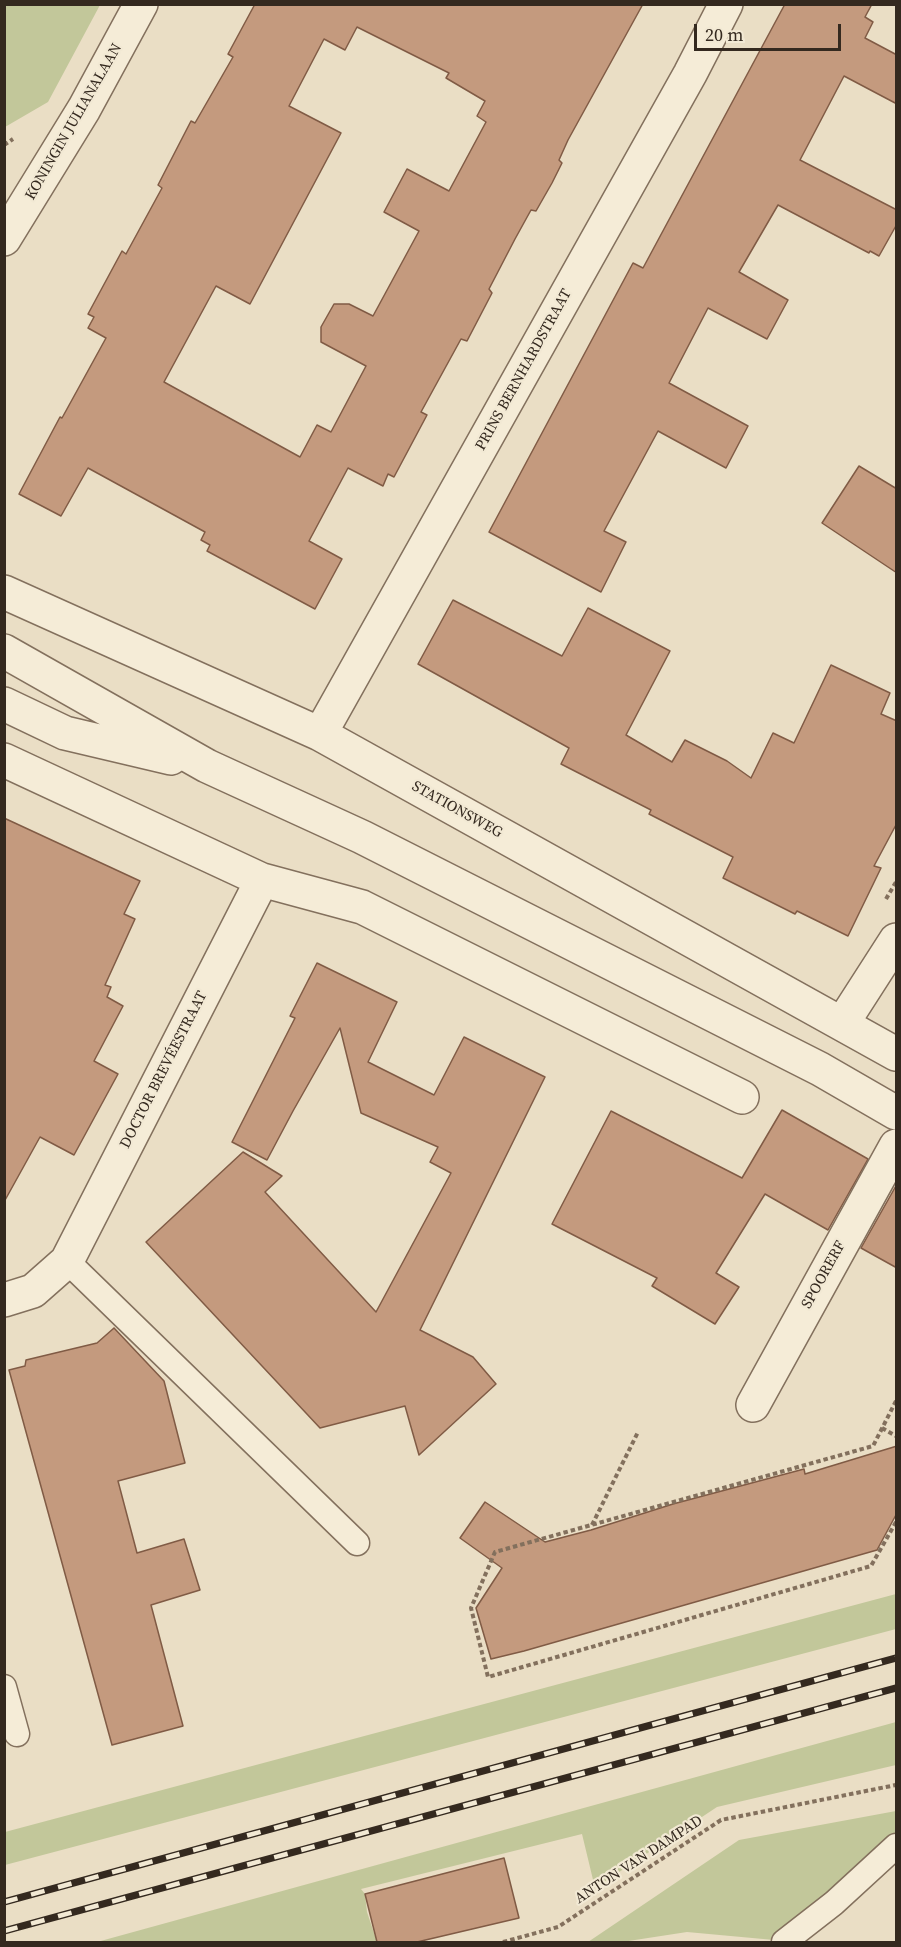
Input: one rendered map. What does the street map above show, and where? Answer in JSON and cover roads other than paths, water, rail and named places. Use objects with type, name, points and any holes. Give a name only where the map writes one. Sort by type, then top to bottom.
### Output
[{"type":"street","name":"KONINGIN JULIANALAAN","points":[[4,239],[84,109],[141,4]]},
{"type":"street","name":"PRINS BERNHARDSTRAAT","points":[[320,734],[690,74],[726,4]]},
{"type":"street","name":"STATIONSWEG","points":[[4,592],[320,734],[897,1054]]},
{"type":"street","points":[[4,651],[207,766],[373,842],[820,1069],[897,1113]]},
{"type":"street","points":[[4,704],[65,733],[207,766]]},
{"type":"street","points":[[4,760],[262,880],[362,907],[742,1097]]},
{"type":"street","name":"DOCTOR BREVÉESTRAAT","points":[[4,1300],[33,1292],[67,1261],[262,880]]},
{"type":"street","points":[[842,1024],[897,940]]},
{"type":"street","name":"SPOORERF","points":[[753,1405],[897,1146]]},
{"type":"lane","points":[[67,1261],[357,1543]]},
{"type":"lane","points":[[4,1687],[17,1734]]},
{"type":"lane","points":[[784,1942],[834,1903],[897,1846]]},
{"type":"railway","points":[[4,1902],[896,1658]]},
{"type":"railway","points":[[4,1931],[896,1688]]}]
